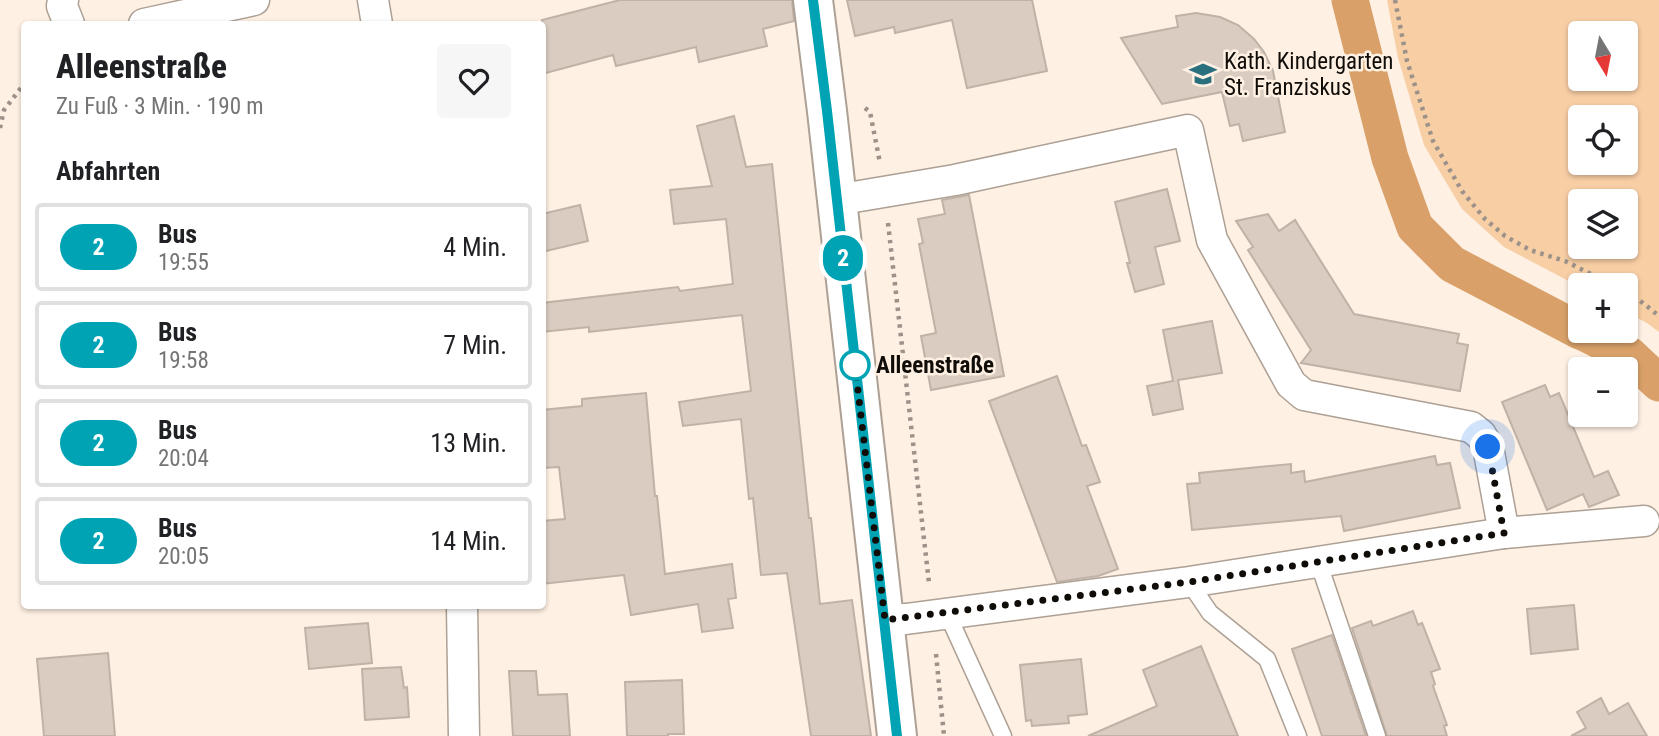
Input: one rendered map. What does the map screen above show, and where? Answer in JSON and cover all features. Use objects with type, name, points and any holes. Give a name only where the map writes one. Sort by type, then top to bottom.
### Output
[{"type":"street","points":[[63,0],[62,6],[68,21]]},
{"type":"street","points":[[158,21],[254,0]]},
{"type":"street","points":[[373,0],[376,21]]},
{"type":"street","points":[[813,0],[897,736]]},
{"type":"street","points":[[836,200],[956,180],[1188,130],[1212,240],[1291,384],[1304,395],[1471,427],[1481,435],[1488,447],[1504,533]]},
{"type":"street","points":[[885,620],[1189,582],[1504,533],[1644,521]]},
{"type":"street","points":[[462,609],[464,736]]},
{"type":"lane","points":[[1318,561],[1377,736]]},
{"type":"lane","points":[[1189,582],[1210,612],[1267,659],[1298,736]]},
{"type":"lane","points":[[940,614],[1003,736]]},
{"type":"path","points":[[1395,0],[1407,61],[1433,141],[1462,191],[1485,219],[1505,236],[1530,250],[1565,261],[1589,273]]},
{"type":"path","points":[[0,128],[4,110],[21,88]]},
{"type":"path","points":[[862,105],[870,113],[885,191],[940,614],[944,736]]},
{"type":"path","points":[[1638,299],[1659,316]]},
{"type":"shaded area","points":[[1387,0],[1659,0],[1659,332],[1638,318],[1638,273],[1568,273],[1568,281],[1504,247],[1462,209],[1424,145],[1398,58]]},
{"type":"building","points":[[620,0],[792,0],[794,21],[763,29],[767,46],[699,62],[696,47],[616,66],[613,55],[546,73],[546,21],[542,20]]},
{"type":"building","points":[[847,0],[1032,0],[1047,71],[967,88],[952,20],[895,33],[894,27],[855,36]]},
{"type":"building","name":"Kath. Kindergarten St. Franziskus","points":[[1196,13],[1220,17],[1238,25],[1264,52],[1273,71],[1285,132],[1243,141],[1239,124],[1230,126],[1222,92],[1162,104],[1121,38],[1178,27],[1176,16]]},
{"type":"building","points":[[734,116],[746,167],[772,164],[820,604],[852,600],[871,736],[811,736],[787,573],[761,575],[753,498],[749,499],[741,419],[683,426],[679,402],[751,391],[742,315],[589,332],[589,327],[546,332],[546,303],[678,287],[680,291],[733,284],[726,219],[674,224],[670,190],[712,186],[697,126]]},
{"type":"building","points":[[1167,189],[1180,241],[1155,247],[1164,284],[1135,292],[1115,202]]},
{"type":"building","points":[[969,195],[1004,376],[931,390],[921,336],[936,333],[919,244],[923,243],[918,219],[945,214],[942,200]]},
{"type":"building","points":[[580,205],[588,241],[546,251],[546,213]]},
{"type":"building","points":[[1268,214],[1279,231],[1295,220],[1354,314],[1459,334],[1457,343],[1468,345],[1460,391],[1301,363],[1311,350],[1248,250],[1253,247],[1236,221]]},
{"type":"building","points":[[1212,321],[1222,373],[1178,380],[1183,409],[1153,415],[1147,386],[1173,381],[1163,330]]},
{"type":"building","points":[[1057,376],[1082,446],[1086,445],[1100,482],[1087,486],[1118,569],[1098,576],[1057,582],[989,401]]},
{"type":"building","points":[[1545,385],[1550,397],[1559,393],[1568,415],[1568,427],[1573,427],[1594,477],[1608,471],[1619,495],[1589,507],[1583,494],[1547,510],[1502,402]]},
{"type":"building","points":[[646,393],[665,574],[732,564],[736,598],[728,599],[733,628],[702,632],[698,604],[631,615],[624,575],[546,584],[546,521],[565,519],[559,467],[546,468],[546,410],[582,406],[582,399]]},
{"type":"building","points":[[1435,456],[1437,465],[1450,463],[1460,508],[1344,531],[1341,516],[1192,530],[1187,484],[1200,483],[1199,473],[1291,464],[1291,473],[1304,471],[1305,482]]},
{"type":"building","points":[[1574,605],[1578,649],[1531,654],[1527,609]]},
{"type":"building","points":[[1413,611],[1418,625],[1422,623],[1440,669],[1431,672],[1435,684],[1433,686],[1447,725],[1444,726],[1447,736],[1387,736],[1352,628],[1371,621],[1373,626]]},
{"type":"building","points":[[368,623],[372,663],[309,669],[305,628]]},
{"type":"building","points":[[1332,635],[1366,736],[1322,736],[1292,649]]},
{"type":"building","points":[[1201,646],[1238,736],[1088,736],[1157,706],[1143,670]]},
{"type":"building","points":[[108,653],[115,736],[44,736],[37,659]]},
{"type":"building","points":[[1081,659],[1087,714],[1068,716],[1069,723],[1032,726],[1031,720],[1026,721],[1020,665]]},
{"type":"building","points":[[401,667],[404,688],[407,687],[409,717],[365,720],[362,669]]},
{"type":"building","points":[[509,671],[536,671],[538,695],[567,694],[570,736],[513,736]]},
{"type":"building","points":[[682,680],[684,734],[627,736],[625,682]]},
{"type":"building","points":[[1601,698],[1609,714],[1628,703],[1647,736],[1571,736],[1586,728],[1577,712]]},
{"type":"waterway","points":[[1350,0],[1390,158],[1415,227],[1452,264],[1568,325]]},
{"type":"waterway","points":[[1605,343],[1629,355],[1659,383]]},
{"type":"bus line","name":"2","points":[[813,0],[897,736]]},
{"type":"place","name":"Kath. Kindergarten St. Franziskus","points":[[1203,74]]},
{"type":"place","name":"Alleenstraße","points":[[855,365]]},
{"type":"route","points":[[855,365],[885,620],[1189,582],[1504,533],[1488,447]]}]
